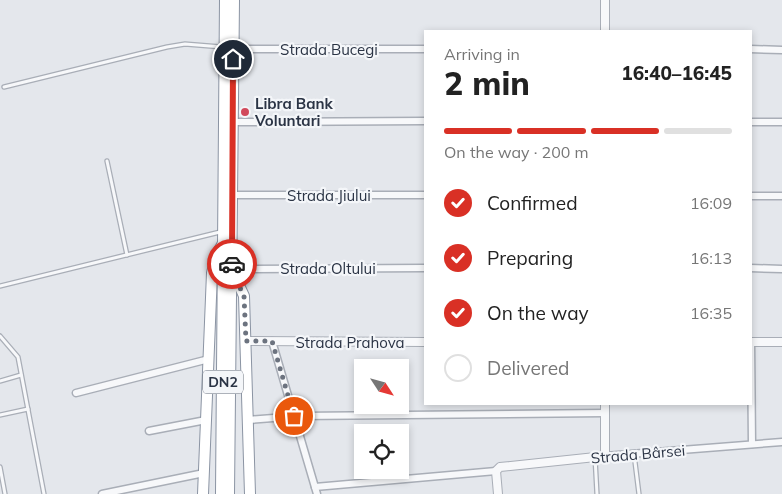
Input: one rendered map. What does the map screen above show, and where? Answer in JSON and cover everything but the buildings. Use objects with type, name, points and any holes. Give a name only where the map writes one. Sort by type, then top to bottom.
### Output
[{"type":"highway","name":"DN2","points":[[221,494],[228,269],[233,195],[233,122],[225,0]]},
{"type":"highway","name":"DN2","points":[[229,494],[228,269],[224,236],[229,48],[234,0]]},
{"type":"highway","points":[[203,494],[212,273],[224,236]]},
{"type":"highway","points":[[228,269],[244,296],[250,494]]},
{"type":"street","points":[[605,0],[605,30]]},
{"type":"street","name":"Strada Bucegi","points":[[229,48],[424,49]]},
{"type":"street","points":[[752,49],[782,50]]},
{"type":"street","points":[[233,122],[424,122]]},
{"type":"street","points":[[752,122],[782,122]]},
{"type":"street","name":"Strada Jiului","points":[[233,195],[424,195]]},
{"type":"street","points":[[752,196],[782,196]]},
{"type":"street","name":"Strada Oltului","points":[[228,269],[424,268]]},
{"type":"street","points":[[752,268],[782,268]]},
{"type":"street","name":"Strada Prahova","points":[[246,341],[424,342]]},
{"type":"street","points":[[272,341],[316,490],[496,471],[498,494]]},
{"type":"street","points":[[752,342],[782,342]]},
{"type":"street","points":[[76,393],[209,358]]},
{"type":"street","points":[[605,405],[605,456]]},
{"type":"street","points":[[752,405],[752,444]]},
{"type":"street","points":[[248,420],[294,416],[605,413]]},
{"type":"street","points":[[149,431],[206,420]]},
{"type":"street","name":"Strada Bârsei","points":[[496,471],[502,466],[782,442]]},
{"type":"street","points":[[102,494],[204,473]]},
{"type":"lane","points":[[4,87],[167,47],[185,44],[229,48]]},
{"type":"lane","points":[[107,161],[127,255]]},
{"type":"lane","points":[[0,286],[127,255],[224,236]]},
{"type":"lane","points":[[0,336],[16,353],[22,375],[44,494]]},
{"type":"lane","points":[[0,381],[22,375]]},
{"type":"lane","points":[[0,415],[28,409]]},
{"type":"lane","points":[[634,454],[639,494]]},
{"type":"lane","points":[[595,457],[597,494]]},
{"type":"lane","points":[[0,467],[4,494]]},
{"type":"way so far","points":[[232,264],[231,269],[241,286],[244,296],[246,341],[272,341],[294,416]]},
{"type":"place","name":"Libra Bank Voluntari","points":[[245,112]]},
{"type":"route","points":[[232,264],[233,59]]}]
